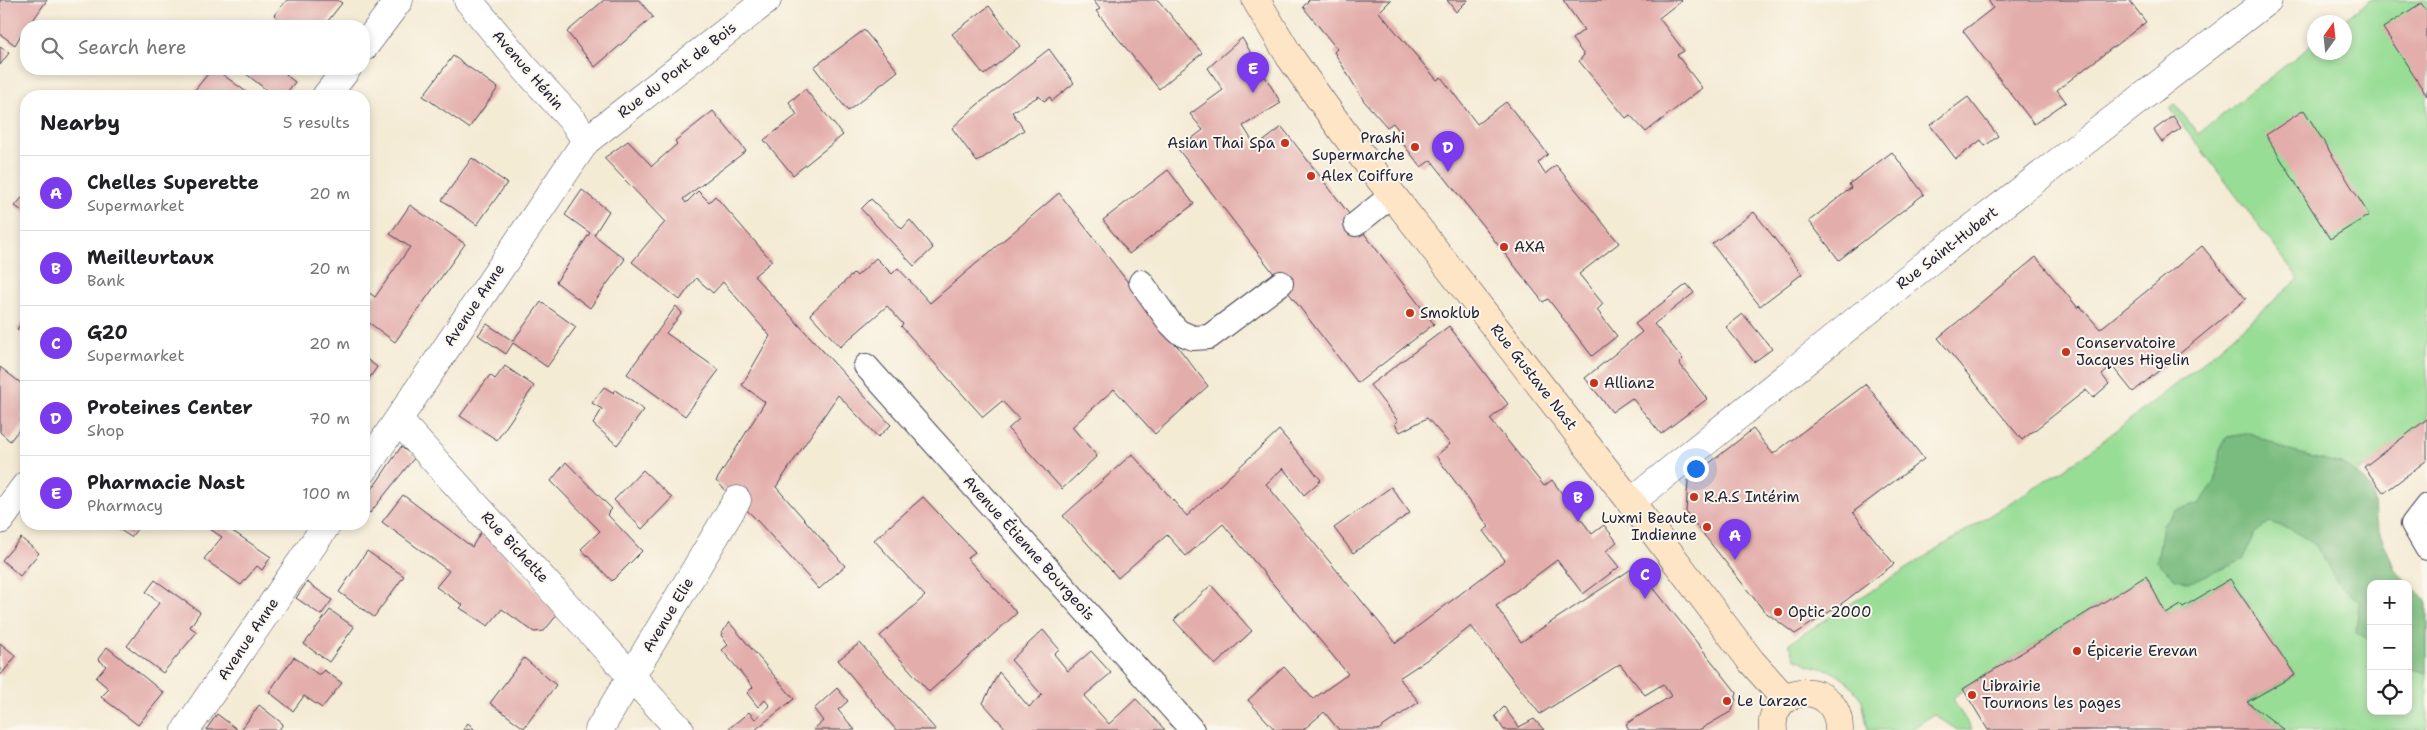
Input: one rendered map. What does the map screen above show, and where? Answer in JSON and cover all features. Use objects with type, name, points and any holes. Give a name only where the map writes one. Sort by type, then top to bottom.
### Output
[{"type":"street","points":[[370,39],[399,0]]},
{"type":"street","name":"Avenue Hénin","points":[[468,0],[525,68],[574,122],[586,140]]},
{"type":"street","name":"Rue du Pont de Bois","points":[[586,140],[767,0]]},
{"type":"street","name":"Rue Gustave Nast","points":[[1256,0],[1290,57],[1344,133],[1631,502],[1751,660],[1785,699]]},
{"type":"street","name":"Rue Saint-Hubert","points":[[1631,502],[1931,260],[2268,0]]},
{"type":"street","points":[[331,90],[342,75]]},
{"type":"street","name":"Avenue Anne","points":[[370,461],[586,140]]},
{"type":"street","name":"Rue Bichette","points":[[398,420],[632,675],[680,730]]},
{"type":"street","points":[[0,520],[20,493]]},
{"type":"street","name":"Avenue Elie","points":[[599,730],[736,500]]},
{"type":"street","name":"Avenue Anne","points":[[186,730],[323,530]]},
{"type":"street","points":[[1773,730],[1774,715],[1785,699],[1795,693],[1806,692],[1828,700],[1835,709],[1839,720],[1839,730]]},
{"type":"lane","points":[[1356,224],[1392,195]]},
{"type":"lane","points":[[1141,282],[1170,323],[1179,332],[1193,338],[1209,337],[1217,333],[1281,283]]},
{"type":"lane","name":"Avenue Étienne Bourgeois","points":[[866,366],[1192,730]]},
{"type":"lane","points":[[2427,506],[2413,524],[2427,548]]},
{"type":"green space","points":[[2370,0],[2427,0],[2427,419],[2316,505],[2368,580],[2367,715],[2412,715],[2412,607],[2427,623],[2427,730],[2285,730],[2247,702],[2295,675],[2230,579],[2183,607],[2181,606],[2166,614],[2146,576],[1963,689],[1953,700],[1972,730],[1957,730],[1933,714],[1911,730],[1868,730],[1862,700],[1845,679],[1829,670],[1809,665],[1795,658],[1789,643],[2082,457],[2195,369],[2299,279],[2170,108],[2175,104],[2198,134],[2307,48],[2307,60],[2352,60],[2352,15],[2350,15]]},
{"type":"green space","points":[[2250,433],[2290,451],[2341,464],[2364,479],[2374,496],[2375,521],[2395,570],[2405,580],[2367,580],[2367,639],[2356,633],[2359,602],[2336,581],[2317,546],[2291,529],[2269,522],[2254,534],[2243,560],[2188,583],[2174,578],[2157,561],[2163,525],[2175,511],[2199,504],[2215,482],[2220,450],[2227,437]]},
{"type":"green space","points":[[2412,586],[2427,601],[2427,673],[2412,669]]},
{"type":"building","points":[[0,0],[47,0],[33,20],[20,20],[20,36],[15,45],[0,34]]},
{"type":"building","points":[[287,0],[337,0],[342,3],[329,20],[280,20],[274,15]]},
{"type":"building","points":[[604,0],[639,0],[653,17],[595,67],[567,32]]},
{"type":"building","points":[[1093,0],[1158,0],[1202,53],[1159,89],[1096,11],[1100,9]]},
{"type":"building","points":[[1309,0],[1391,0],[1379,12],[1437,80],[1441,77],[1477,124],[1506,102],[1548,154],[1538,163],[1545,174],[1556,165],[1619,243],[1579,274],[1603,304],[1597,310],[1617,336],[1592,356],[1548,299],[1543,302],[1431,160],[1421,167],[1400,140],[1404,137],[1393,123],[1387,127],[1364,101],[1334,52],[1337,49],[1303,7]]},
{"type":"building","points":[[1447,0],[1468,0],[1456,12]]},
{"type":"building","points":[[1563,0],[1682,0],[1659,18],[1684,51],[1677,55],[1702,88],[1646,132],[1630,115],[1626,118],[1579,61],[1584,55],[1572,39],[1584,30]]},
{"type":"building","points":[[1988,0],[2129,0],[2146,22],[2057,90],[2066,102],[2034,124],[1963,31],[1993,8]]},
{"type":"building","points":[[2421,3],[2427,12],[2427,96],[2383,28]]},
{"type":"building","points":[[989,6],[1020,46],[984,75],[952,34]]},
{"type":"building","points":[[864,30],[898,71],[848,111],[814,67]]},
{"type":"building","points":[[1242,38],[1281,103],[1243,126],[1256,147],[1282,127],[1434,324],[1358,383],[1178,149],[1203,130],[1190,114],[1223,90],[1208,68]]},
{"type":"building","points":[[0,47],[9,53],[0,65]]},
{"type":"building","points":[[1049,49],[1074,83],[1052,101],[1050,97],[1044,101],[1039,96],[1012,112],[1024,130],[977,162],[952,128],[977,105]]},
{"type":"building","points":[[453,56],[498,88],[469,128],[423,96]]},
{"type":"building","points":[[207,75],[223,75],[244,90],[195,90]]},
{"type":"building","points":[[248,75],[286,75],[295,82],[289,90],[266,90]]},
{"type":"building","points":[[805,89],[843,135],[793,175],[764,140],[797,115],[789,102]]},
{"type":"building","points":[[1968,97],[1998,136],[1985,146],[1981,140],[1956,159],[1930,125]]},
{"type":"building","points":[[2304,110],[2369,215],[2330,239],[2266,135]]},
{"type":"building","points":[[713,111],[746,151],[683,199],[686,203],[698,191],[709,202],[715,196],[772,261],[754,276],[891,425],[878,437],[838,395],[776,487],[845,566],[819,589],[754,517],[716,481],[765,402],[742,385],[770,336],[723,282],[713,293],[696,278],[680,300],[632,262],[665,222],[604,158],[628,141],[652,166],[677,144],[675,141]]},
{"type":"building","points":[[2173,116],[2181,128],[2162,142],[2154,130]]},
{"type":"building","points":[[1892,152],[1924,194],[1839,260],[1809,221],[1851,188],[1849,184]]},
{"type":"building","points":[[472,158],[507,183],[477,225],[442,200]]},
{"type":"building","points":[[1168,170],[1194,204],[1129,254],[1103,220]]},
{"type":"building","points":[[582,190],[609,211],[594,235],[625,259],[590,308],[556,282],[590,233],[565,215]]},
{"type":"building","points":[[1059,193],[1208,386],[1155,434],[1114,389],[1072,427],[1097,456],[1062,489],[1008,429],[1019,419],[1002,401],[983,417],[901,326],[903,324],[887,306],[840,347],[810,314],[854,273],[857,276],[876,258],[892,274],[898,268],[930,303]]},
{"type":"building","points":[[871,199],[902,229],[910,220],[933,248],[914,266],[861,209]]},
{"type":"building","points":[[20,200],[20,210],[15,206]]},
{"type":"building","points":[[410,205],[465,244],[395,342],[370,323],[370,293],[375,297],[410,247],[390,234]]},
{"type":"building","points":[[1754,212],[1802,274],[1760,306],[1712,244]]},
{"type":"building","name":"Conservatoire Jacques Higelin","points":[[2202,246],[2246,299],[2133,392],[2112,366],[2102,375],[2109,384],[2093,398],[2086,390],[2022,440],[1938,338],[2036,257],[2078,308],[2080,306],[2100,329]]},
{"type":"building","points":[[1687,284],[1694,293],[1654,324],[1683,359],[1679,363],[1707,399],[1661,434],[1632,398],[1612,412],[1585,378],[1642,332],[1635,324]]},
{"type":"building","points":[[541,302],[576,327],[547,367],[513,343],[506,354],[478,335],[487,324],[513,341]]},
{"type":"building","points":[[676,306],[682,313],[666,333],[719,370],[685,416],[627,374]]},
{"type":"building","points":[[1743,314],[1772,349],[1754,362],[1726,327]]},
{"type":"building","points":[[1449,326],[1508,404],[1490,419],[1544,486],[1552,480],[1592,534],[1604,525],[1617,542],[1606,551],[1619,567],[1583,594],[1557,560],[1496,606],[1521,642],[1636,566],[1737,693],[1732,711],[1699,730],[1629,730],[1626,724],[1671,696],[1663,684],[1645,695],[1620,664],[1540,714],[1471,626],[1440,651],[1399,678],[1419,702],[1378,730],[1339,730],[1324,712],[1303,730],[1275,730],[1248,700],[1284,667],[1313,699],[1348,674],[1223,524],[1186,556],[1167,535],[1118,578],[1063,516],[1132,454],[1187,516],[1279,430],[1321,480],[1304,495],[1283,468],[1266,484],[1396,643],[1505,560],[1483,531],[1489,527],[1436,456],[1450,444],[1427,418],[1400,432],[1395,424],[1398,421],[1370,385]]},
{"type":"building","points":[[370,362],[377,367],[370,377]]},
{"type":"building","points":[[505,366],[534,386],[497,440],[460,416],[490,375],[495,379]]},
{"type":"building","points":[[0,367],[20,382],[20,428],[10,441],[0,432]]},
{"type":"building","points":[[1866,384],[1924,459],[1853,512],[1894,564],[1837,607],[1795,634],[1764,611],[1686,512],[1688,480],[1753,429],[1773,454]]},
{"type":"building","points":[[604,387],[614,393],[615,390],[644,410],[617,445],[593,424],[602,409],[592,403]]},
{"type":"building","points":[[2427,419],[2427,460],[2384,493],[2364,467]]},
{"type":"building","points":[[401,447],[415,457],[370,513],[370,492]]},
{"type":"building","points":[[566,462],[612,509],[607,514],[642,551],[612,581],[581,549],[600,531],[551,481]]},
{"type":"building","points":[[643,470],[672,498],[642,529],[614,500]]},
{"type":"building","points":[[1391,487],[1410,513],[1353,553],[1334,528]]},
{"type":"building","points":[[403,495],[472,547],[482,530],[557,615],[544,631],[534,632],[502,609],[488,626],[460,608],[463,605],[436,587],[449,571],[382,522]]},
{"type":"building","points":[[923,497],[975,552],[967,558],[1017,613],[929,692],[880,636],[925,596],[874,540]]},
{"type":"building","points":[[120,530],[136,530],[131,537]]},
{"type":"building","points":[[211,530],[231,530],[271,557],[262,570],[257,566],[241,585],[204,559],[222,537]]},
{"type":"building","points":[[21,538],[39,553],[20,576],[2,560]]},
{"type":"building","points":[[367,551],[404,576],[374,617],[339,592]]},
{"type":"building","points":[[2146,576],[2166,614],[2181,605],[2183,607],[2230,579],[2295,675],[2247,702],[2285,730],[1988,730],[1963,689]]},
{"type":"building","points":[[155,580],[200,612],[190,627],[197,632],[163,673],[127,646],[159,603],[146,592]]},
{"type":"building","points":[[307,582],[332,600],[321,615],[296,598]]},
{"type":"building","points":[[1211,585],[1252,631],[1215,665],[1174,620]]},
{"type":"building","points":[[330,610],[354,627],[329,662],[304,644]]},
{"type":"building","points":[[729,622],[794,699],[755,730],[727,730],[749,712],[755,719],[770,706],[765,700],[758,707],[747,693],[753,687],[722,650],[728,645],[721,635]]},
{"type":"building","points":[[1043,630],[1059,649],[1054,654],[1068,671],[1091,651],[1111,673],[1084,696],[1109,724],[1136,699],[1165,730],[1007,730],[983,703],[999,672],[1029,707],[1042,695],[1011,660]]},
{"type":"building","points":[[0,643],[16,656],[0,676]]},
{"type":"building","points":[[860,643],[936,730],[896,730],[838,660]]},
{"type":"building","points":[[107,647],[164,693],[138,725],[101,697],[109,689],[96,678],[106,666],[98,659]]},
{"type":"building","points":[[294,657],[319,675],[324,670],[342,683],[322,708],[304,696],[293,711],[269,692]]},
{"type":"building","points":[[524,658],[556,685],[524,728],[490,703]]},
{"type":"building","points":[[837,688],[848,701],[838,710],[855,730],[813,730],[823,721],[814,709]]},
{"type":"building","points":[[259,705],[283,724],[279,730],[241,730]]},
{"type":"building","points":[[1504,707],[1519,727],[1534,719],[1544,730],[1504,730],[1495,716]]},
{"type":"building","points":[[217,714],[238,730],[206,730]]},
{"type":"building","points":[[468,723],[475,730],[463,730]]},
{"type":"place","name":"Pharmacie Nast","points":[[1253,93]]},
{"type":"place","name":"Asian Thai Spa","points":[[1285,143]]},
{"type":"place","name":"Prashi Supermarche","points":[[1415,147]]},
{"type":"place","name":"Proteines Center","points":[[1448,172]]},
{"type":"place","name":"Alex Coiffure","points":[[1311,176]]},
{"type":"place","name":"AXA","points":[[1504,247]]},
{"type":"place","name":"Smoklub","points":[[1410,313]]},
{"type":"place","name":"Conservatoire Jacques Higelin","points":[[2066,352]]},
{"type":"place","name":"Allianz","points":[[1594,383]]},
{"type":"place","name":"R.A.S Intérim","points":[[1694,497]]},
{"type":"place","name":"Meilleurtaux","points":[[1578,522]]},
{"type":"place","name":"Luxmi Beaute Indienne","points":[[1707,527]]},
{"type":"place","name":"Chelles Superette","points":[[1735,560]]},
{"type":"place","name":"G20","points":[[1645,599]]},
{"type":"place","name":"Optic 2000","points":[[1778,612]]},
{"type":"place","name":"Épicerie Erevan","points":[[2077,651]]},
{"type":"place","name":"Librairie Tournons les pages","points":[[1972,695]]},
{"type":"place","name":"Le Larzac","points":[[1727,701]]}]
